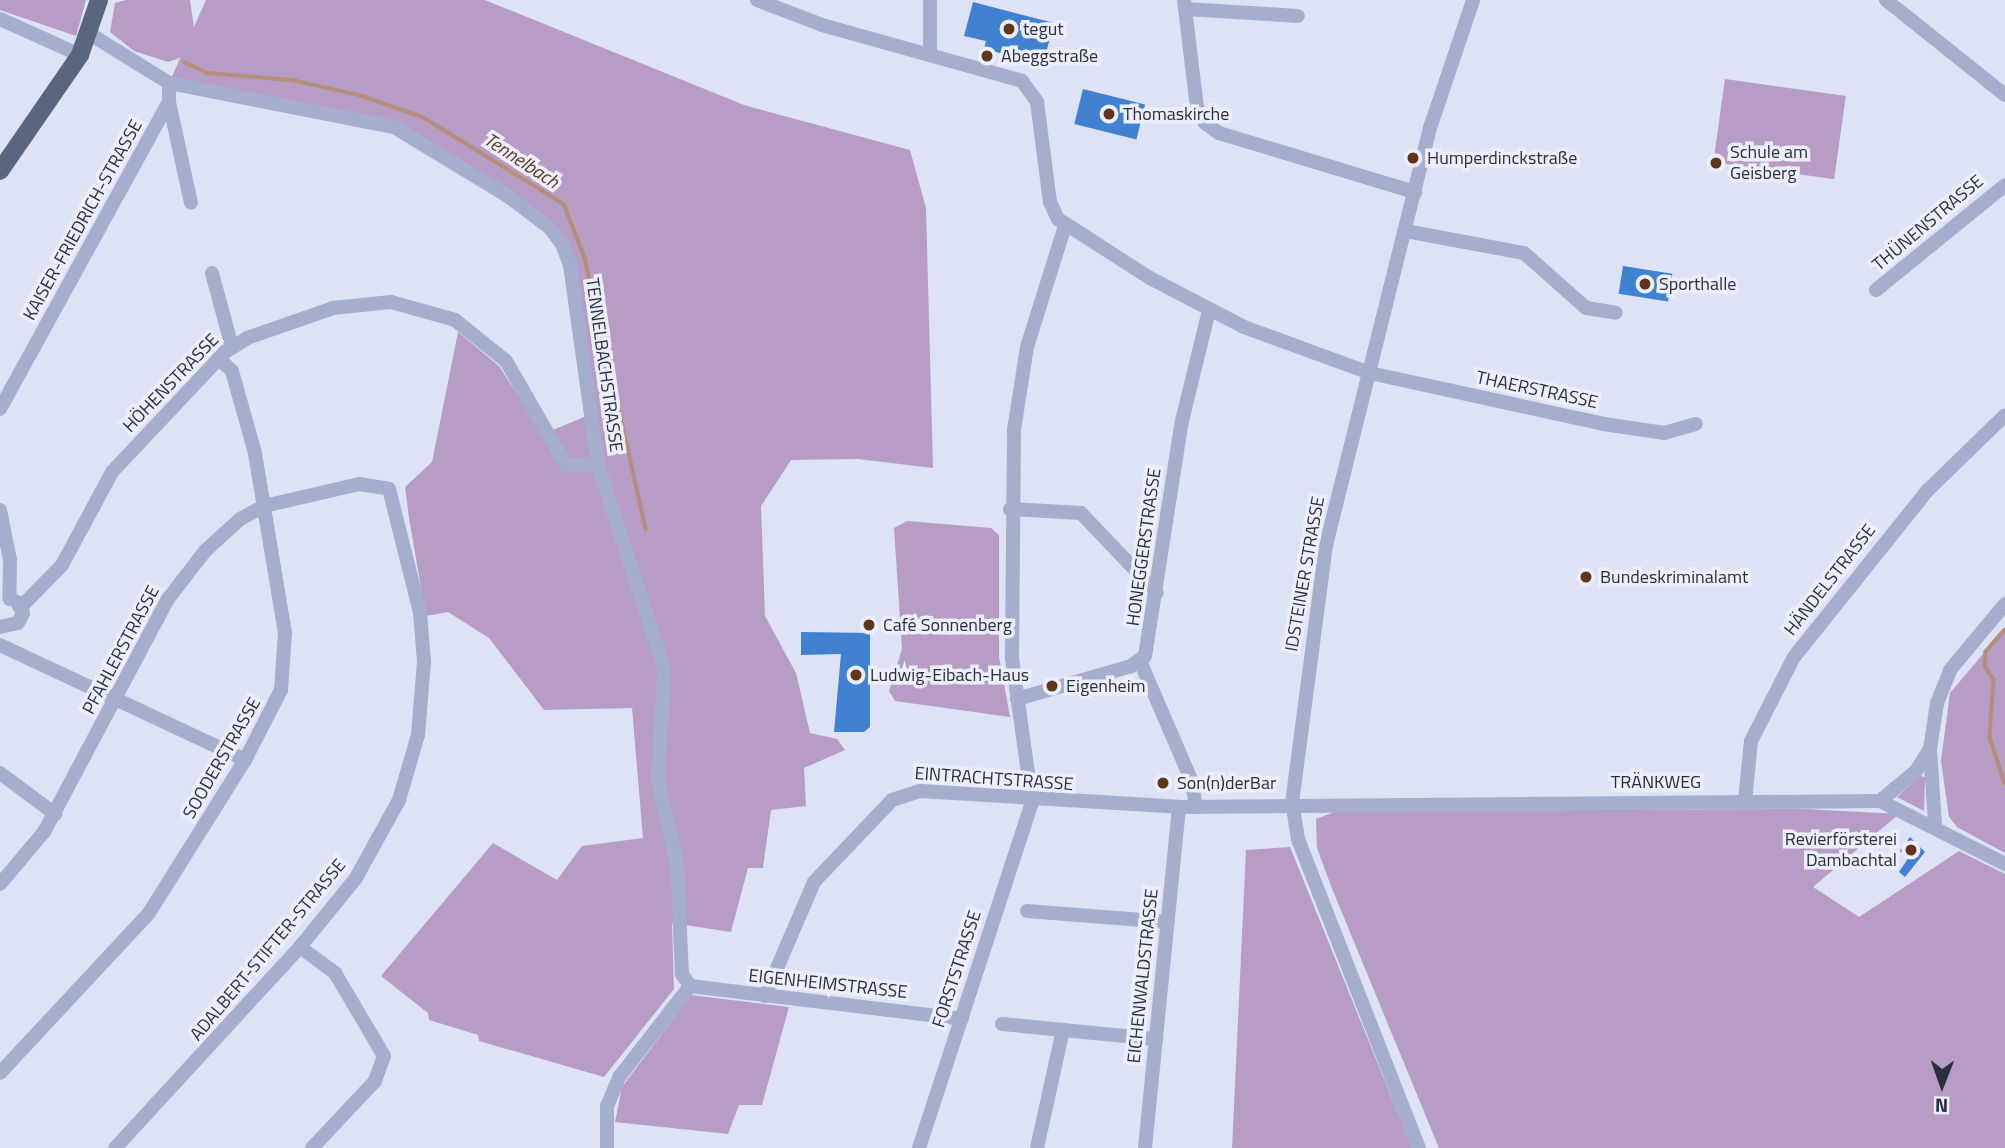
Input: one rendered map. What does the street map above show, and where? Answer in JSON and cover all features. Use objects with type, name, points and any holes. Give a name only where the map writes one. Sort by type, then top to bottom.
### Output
[{"type":"main road","points":[[0,171],[80,55],[90,34],[99,0]]},
{"type":"street","points":[[757,0],[930,54],[1012,75],[1031,89],[1050,202],[1065,226],[1018,392],[1010,509],[1017,699],[1032,802]]},
{"type":"street","points":[[930,0],[930,54]]},
{"type":"street","name":"IDSTEINER STRASSE","points":[[1419,1148],[1309,870],[1292,803],[1316,597],[1438,100],[1473,0]]},
{"type":"street","points":[[1886,0],[2005,95]]},
{"type":"street","points":[[1298,16],[1185,5],[1197,107],[1205,123],[1219,133],[1415,192]]},
{"type":"street","points":[[0,19],[80,55]]},
{"type":"street","name":"TENNELBACHSTRASSE","points":[[90,34],[169,83],[394,127],[550,228],[570,265],[598,465],[664,668],[658,779],[677,864],[682,974],[690,986]]},
{"type":"street","name":"KAISER-FRIEDRICH-STRASSE","points":[[0,409],[169,103],[169,83]]},
{"type":"street","points":[[169,103],[191,203]]},
{"type":"street","name":"THÜNENSTRASSE","points":[[1876,290],[2005,184]]},
{"type":"street","name":"THAERSTRASSE","points":[[1065,226],[1209,310],[1370,373],[1637,430],[1671,433],[1696,424]]},
{"type":"street","points":[[1406,231],[1524,253],[1586,308],[1616,313]]},
{"type":"street","points":[[212,273],[232,346]]},
{"type":"street","name":"HÖHENSTRASSE","points":[[2,628],[18,624],[8,597],[62,565],[104,482],[232,346],[341,306],[374,301],[424,307],[455,320],[495,349],[515,374],[566,465],[598,465]]},
{"type":"street","name":"HONEGGERSTRASSE","points":[[1140,661],[1149,648],[1182,421],[1209,310]]},
{"type":"street","name":"SOODERSTRASSE","points":[[0,1073],[149,913],[244,760],[277,701],[286,663],[264,506],[246,414],[232,371],[219,359]]},
{"type":"street","name":"HÄNDELSTRASSE","points":[[1745,801],[1751,741],[1794,657],[1928,490],[2005,415]]},
{"type":"street","name":"PFAHLERSTRASSE","points":[[0,884],[55,814],[184,576],[221,535],[264,506],[371,483],[389,489],[397,505]]},
{"type":"street","name":"ADALBERT-STIFTER-STRASSE","points":[[115,1148],[300,947],[380,841],[407,779],[418,734],[423,637],[397,505]]},
{"type":"street","points":[[1010,509],[1081,513],[1157,593]]},
{"type":"street","points":[[0,510],[10,559],[8,597]]},
{"type":"street","points":[[1935,825],[1930,749],[1937,702],[1950,670],[2005,604]]},
{"type":"street","points":[[2,628],[0,644],[244,760]]},
{"type":"street","points":[[1017,699],[1140,661],[1192,782],[1196,807]]},
{"type":"street","points":[[1880,801],[1930,749]]},
{"type":"street","points":[[0,774],[55,814]]},
{"type":"street","name":"EINTRACHTSTRASSE","points":[[765,996],[814,882],[892,800],[920,791],[1032,802],[1179,807],[1292,803]]},
{"type":"street","name":"TRÄNKWEG","points":[[1292,803],[1880,801],[1935,825],[2005,864]]},
{"type":"street","name":"FORSTSTRASSE","points":[[919,1148],[1032,802]]},
{"type":"street","name":"EICHENWALDSTRASSE","points":[[1145,1148],[1179,807]]},
{"type":"street","points":[[1027,911],[1168,922]]},
{"type":"street","points":[[300,947],[335,973],[384,1056],[375,1081],[312,1148]]},
{"type":"street","points":[[607,1148],[607,1106],[620,1076],[690,986]]},
{"type":"street","name":"EIGENHEIMSTRASSE","points":[[690,986],[962,1018]]},
{"type":"street","points":[[1002,1024],[1156,1040]]},
{"type":"street","points":[[1037,1148],[1063,1030]]},
{"type":"shaded area","points":[[0,0],[86,0],[76,36],[0,10]]},
{"type":"shaded area","points":[[126,0],[190,0],[194,28],[182,57],[168,62],[134,51],[110,32],[115,3]]},
{"type":"shaded area","points":[[206,0],[485,0],[744,105],[910,150],[926,208],[933,468],[858,459],[791,460],[761,506],[765,616],[796,673],[810,733],[837,739],[845,750],[804,768],[806,806],[771,810],[763,868],[748,868],[731,932],[672,923],[674,989],[604,1077],[479,1041],[478,1035],[429,1020],[428,1013],[381,976],[493,843],[557,880],[582,846],[643,838],[632,708],[544,710],[489,638],[448,612],[426,616],[409,518],[405,487],[432,462],[458,332],[499,366],[543,434],[589,415],[574,299],[550,228],[394,127],[169,83]]},
{"type":"shaded area","points":[[1725,79],[1846,96],[1834,179],[1713,162]]},
{"type":"shaded area","points":[[907,521],[991,528],[999,535],[999,656],[1010,717],[895,701],[889,691],[902,649],[894,528]]},
{"type":"shaded area","points":[[2005,628],[2005,853],[1957,827],[1949,817],[1941,761],[1950,693]]},
{"type":"shaded area","points":[[1920,776],[1925,777],[1924,811],[1897,797]]},
{"type":"shaded area","points":[[1805,809],[1899,814],[1813,887],[1859,917],[1959,851],[2005,874],[2005,1148],[1439,1148],[1331,886],[1317,848],[1316,819],[1337,811]]},
{"type":"shaded area","points":[[1290,847],[1412,1148],[1232,1148],[1246,850]]},
{"type":"shaded area","points":[[691,995],[789,1007],[762,1105],[739,1105],[728,1134],[615,1122],[622,1087]]},
{"type":"building","name":"tegut","points":[[973,2],[1054,23],[1043,64],[984,49],[986,41],[964,36]]},
{"type":"building","name":"Thomaskirche","points":[[1083,89],[1145,104],[1136,139],[1074,124]]},
{"type":"building","name":"Sporthalle","points":[[1623,266],[1672,274],[1668,301],[1619,294]]},
{"type":"building","name":"Ludwig-Eibach-Haus","points":[[801,632],[870,633],[870,727],[864,732],[834,732],[841,654],[801,655]]},
{"type":"building","name":"Revierförsterei Dambachtal","points":[[1910,837],[1925,852],[1905,877],[1899,872],[1909,857],[1900,851]]},
{"type":"waterway","name":"Tennelbach","points":[[184,62],[208,73],[292,80],[359,95],[423,117],[564,204],[585,258],[646,529]]},
{"type":"waterway","points":[[2005,630],[1986,652],[1985,666],[1994,680],[1990,737],[2005,784]]},
{"type":"place","name":"tegut","points":[[1009,29]]},
{"type":"place","name":"Abeggstraße","points":[[987,56]]},
{"type":"place","name":"Thomaskirche","points":[[1109,114]]},
{"type":"place","name":"Humperdinckstraße","points":[[1413,158]]},
{"type":"place","name":"Schule am Geisberg","points":[[1716,163]]},
{"type":"place","name":"Sporthalle","points":[[1645,284]]},
{"type":"place","name":"Bundeskriminalamt","points":[[1586,577]]},
{"type":"place","name":"Café Sonnenberg","points":[[869,625]]},
{"type":"place","name":"Ludwig-Eibach-Haus","points":[[856,675]]},
{"type":"place","name":"Eigenheim","points":[[1052,686]]},
{"type":"place","name":"Son(n)derBar","points":[[1163,783]]},
{"type":"place","name":"Revierförsterei Dambachtal","points":[[1911,850]]}]
